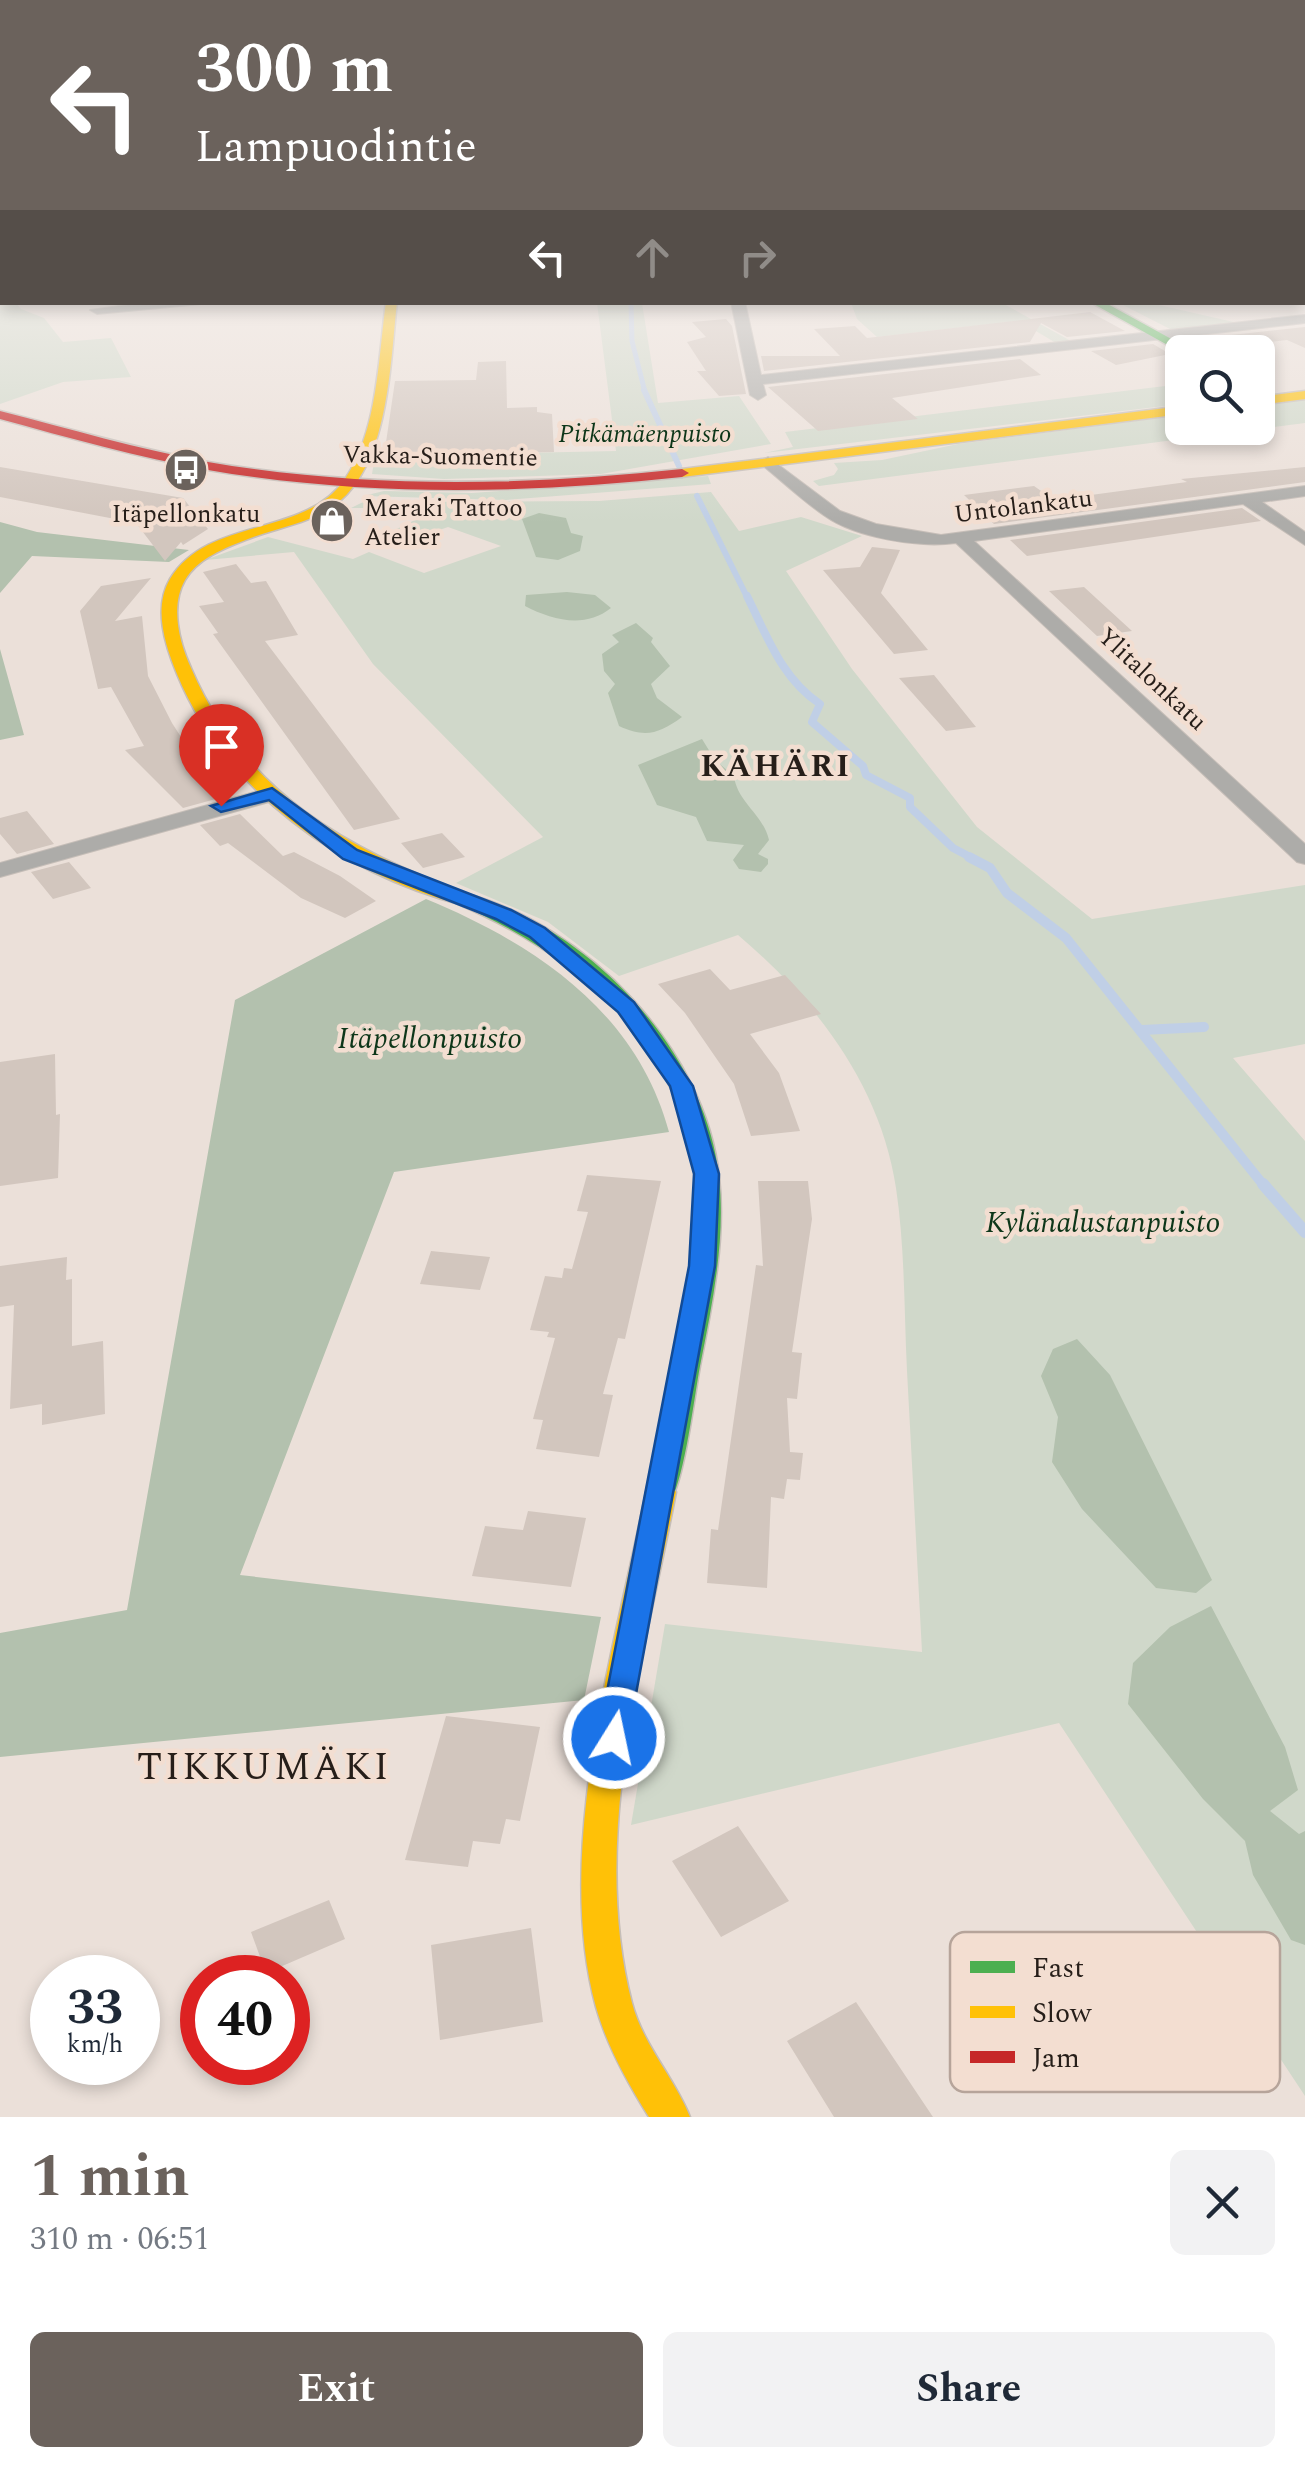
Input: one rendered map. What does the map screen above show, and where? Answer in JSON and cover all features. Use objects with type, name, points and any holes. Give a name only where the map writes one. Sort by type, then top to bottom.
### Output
[{"type":"street","points":[[388,326],[364,457],[352,483],[327,504],[192,560],[178,578],[171,597],[175,646],[198,703],[218,734],[272,794],[350,854],[504,914],[569,955],[650,1036],[682,1086],[702,1143],[707,1174],[702,1266],[602,1814],[596,1899],[602,1969],[612,2009],[635,2064],[671,2117]]},
{"type":"street","points":[[742,326],[750,372],[757,388],[1246,326]]},
{"type":"street","points":[[1139,326],[1165,340]]},
{"type":"street","points":[[1275,396],[1305,395]]},
{"type":"street","name":"Vakka-Suomentie","points":[[0,415],[176,460],[352,483],[509,487],[615,480],[1165,412]]},
{"type":"street","name":"Untolankatu","points":[[768,462],[822,507],[852,523],[898,534],[963,540],[1305,490]]},
{"type":"street","points":[[1246,499],[1305,540]]},
{"type":"street","name":"Ylitalonkatu","points":[[963,540],[1305,857]]},
{"type":"street","points":[[0,870],[272,794]]},
{"type":"green space","points":[[0,326],[50,326],[63,342],[111,338],[131,377],[63,382],[0,404]]},
{"type":"green space","name":"Pitkämäenpuisto","points":[[600,326],[646,326],[658,403],[739,396],[771,444],[601,474],[444,479],[372,474],[375,456],[616,451]]},
{"type":"green space","points":[[865,326],[976,326],[877,337]]},
{"type":"green space","points":[[1027,326],[1043,326],[1071,341],[1056,343]]},
{"type":"green space","points":[[1164,326],[1212,326],[1172,330]]},
{"type":"green space","points":[[1165,386],[1165,406],[764,453],[793,447],[785,432]]},
{"type":"green space","points":[[1305,399],[1305,423],[1275,427],[1275,403]]},
{"type":"green space","points":[[1165,417],[1165,441],[819,486],[813,481],[834,475],[838,469],[834,463],[882,460],[958,444]]},
{"type":"green space","points":[[708,476],[711,484],[506,500],[363,496],[384,491],[472,493]]},
{"type":"green space","name":"Kylänalustanpuisto","points":[[711,492],[739,531],[801,517],[862,536],[786,571],[852,669],[977,827],[1092,919],[1305,885],[1305,1044],[1233,1058],[1305,1141],[1305,2096],[1280,2058],[1280,1932],[1197,1932],[1059,1723],[631,1825],[665,1624],[922,1652],[903,1256],[896,1188],[876,1115],[860,1080],[818,1017],[738,935],[619,976],[548,922],[456,883],[543,837],[373,664],[294,552],[205,560],[268,537],[353,559],[369,552],[424,573],[501,546],[448,527],[408,541],[368,543],[419,518],[383,508],[351,508],[363,502],[599,501]]},
{"type":"green space","points":[[539,513],[566,518],[571,533],[583,536],[580,551],[558,560],[536,557],[522,519]]},
{"type":"green space","points":[[0,522],[37,532],[189,550],[169,562],[32,556],[0,593]]},
{"type":"green space","points":[[526,595],[595,595],[611,608],[590,619],[568,620],[525,606]]},
{"type":"green space","points":[[636,623],[653,638],[651,642],[670,666],[651,684],[657,698],[682,717],[652,732],[619,726],[608,693],[615,684],[604,671],[602,654],[619,642],[612,635]]},
{"type":"green space","points":[[0,649],[24,735],[0,740]]},
{"type":"green space","points":[[702,739],[715,760],[734,776],[740,793],[766,831],[769,840],[758,854],[768,859],[768,864],[761,872],[739,869],[733,860],[744,845],[707,841],[696,817],[657,805],[638,765]]},
{"type":"green space","name":"Itäpellonpuisto","points":[[426,899],[505,938],[576,987],[607,1017],[633,1051],[654,1089],[669,1132],[394,1172],[240,1575],[601,1617],[584,1700],[0,1757],[0,1633],[127,1610],[235,1000]]},
{"type":"green space","points":[[1077,1339],[1110,1375],[1212,1580],[1196,1593],[1156,1588],[1082,1509],[1052,1462],[1058,1417],[1041,1376],[1053,1349]]},
{"type":"green space","points":[[1211,1606],[1285,1747],[1298,1790],[1270,1811],[1299,1834],[1305,1831],[1305,1945],[1291,1940],[1253,1875],[1245,1841],[1203,1799],[1128,1704],[1133,1663],[1170,1627]]},
{"type":"building","points":[[696,326],[732,326],[746,394],[719,396],[697,371],[706,371],[687,342],[706,337]]},
{"type":"building","points":[[855,326],[867,338],[972,326],[1039,326],[1030,342],[764,371],[761,356],[840,356],[814,329]]},
{"type":"building","points":[[1046,326],[1115,326],[1125,331],[1067,337]]},
{"type":"building","points":[[1305,327],[1305,348],[1287,340],[1275,341],[1275,335],[1232,335]]},
{"type":"building","points":[[1153,344],[1165,355],[1116,365],[1091,351]]},
{"type":"building","points":[[1020,359],[1041,375],[892,398],[918,419],[818,431],[768,387]]},
{"type":"building","points":[[506,361],[507,408],[537,407],[537,412],[552,414],[554,452],[384,456],[395,381],[476,380],[478,362]]},
{"type":"building","points":[[0,467],[183,498],[208,529],[183,545],[181,542],[165,561],[136,523],[0,497]]},
{"type":"building","points":[[1305,467],[1305,482],[994,524],[964,495],[1034,486],[1054,500],[1187,482],[1181,479]]},
{"type":"building","points":[[1242,508],[1261,521],[1027,556],[1010,540]]},
{"type":"building","points":[[872,547],[900,550],[881,593],[928,650],[894,654],[823,570],[860,567]]},
{"type":"building","points":[[236,564],[251,583],[266,581],[298,635],[265,641],[400,819],[354,830],[213,634],[218,633],[199,606],[224,602],[203,572]]},
{"type":"building","points":[[151,578],[115,621],[142,616],[148,676],[197,762],[220,784],[212,786],[223,797],[183,808],[125,750],[144,746],[111,687],[98,689],[80,611],[101,586]]},
{"type":"building","points":[[1084,587],[1132,631],[1097,636],[1049,591]]},
{"type":"building","points":[[934,675],[976,727],[946,731],[899,678]]},
{"type":"building","points":[[27,811],[54,844],[17,854],[0,834],[0,818]]},
{"type":"building","points":[[240,814],[283,856],[294,852],[376,901],[345,918],[301,898],[228,843],[220,846],[200,825]]},
{"type":"building","points":[[442,833],[465,857],[423,868],[401,843]]},
{"type":"building","points":[[69,862],[91,888],[53,899],[31,872]]},
{"type":"building","points":[[710,969],[730,990],[785,975],[821,1014],[750,1034],[779,1073],[800,1131],[751,1136],[734,1084],[685,1013],[658,984]]},
{"type":"building","points":[[55,1054],[56,1115],[60,1114],[58,1178],[0,1186],[0,1062]]},
{"type":"building","points":[[587,1175],[661,1181],[625,1339],[618,1338],[603,1394],[613,1395],[599,1457],[536,1449],[543,1420],[533,1419],[555,1338],[547,1337],[549,1332],[530,1330],[545,1276],[562,1278],[564,1268],[572,1269],[588,1212],[577,1211]]},
{"type":"building","points":[[758,1181],[808,1181],[812,1219],[792,1352],[802,1353],[797,1399],[787,1398],[790,1452],[803,1453],[800,1480],[787,1479],[784,1499],[771,1497],[767,1588],[707,1583],[711,1529],[718,1530],[756,1265],[763,1266]]},
{"type":"building","points":[[431,1251],[490,1257],[480,1290],[420,1284]]},
{"type":"building","points":[[67,1257],[66,1280],[72,1279],[72,1346],[103,1341],[105,1414],[42,1425],[42,1404],[10,1409],[14,1305],[0,1307],[0,1266]]},
{"type":"building","points":[[528,1511],[586,1518],[571,1587],[472,1576],[485,1526],[523,1530]]},
{"type":"building","points":[[446,1716],[540,1727],[520,1821],[506,1819],[500,1844],[473,1841],[468,1867],[405,1860]]},
{"type":"building","points":[[738,1826],[789,1901],[721,1937],[672,1861]]},
{"type":"building","points":[[329,1900],[345,1939],[308,1955],[259,1955],[251,1932]]},
{"type":"building","points":[[531,1928],[543,2022],[440,2040],[431,1945]]},
{"type":"building","points":[[856,2002],[933,2117],[834,2117],[787,2041]]},
{"type":"waterway","points":[[632,326],[645,392]]},
{"type":"waterway","points":[[644,390],[679,466]]},
{"type":"waterway","points":[[697,496],[748,599]]},
{"type":"waterway","points":[[747,596],[785,669],[820,704],[812,722],[863,766],[866,775],[910,798],[910,807],[953,848],[974,859]]},
{"type":"waterway","points":[[969,857],[990,868],[1007,893],[1066,938],[1265,1187]]},
{"type":"waterway","points":[[1142,1030],[1204,1027]]},
{"type":"waterway","points":[[1263,1184],[1305,1232]]},
{"type":"traffic: fast","points":[[1140,326],[1165,339]]},
{"type":"traffic: fast","points":[[463,899],[550,941],[625,1003],[680,1082],[697,1127],[707,1175],[706,1249],[661,1492]]},
{"type":"traffic: slow","points":[[389,326],[370,437],[349,484],[314,512],[229,541],[193,562],[174,586],[171,628],[178,658],[198,704],[224,745],[255,781],[331,839],[373,862],[463,899]]},
{"type":"traffic: slow","points":[[1275,399],[1305,395]]},
{"type":"traffic: slow","points":[[682,473],[1165,412]]},
{"type":"traffic: slow","points":[[661,1492],[612,1748],[599,1882],[602,1945],[613,2002],[623,2033],[671,2117]]},
{"type":"traffic: jam","points":[[0,415],[147,454],[279,476],[346,482],[549,485],[682,473]]},
{"type":"place","name":"Itäpellonkatu","points":[[186,470]]},
{"type":"place","name":"Meraki Tattoo Atelier","points":[[332,521]]},
{"type":"district","name":"KÄHÄRI","points":[[776,765]]},
{"type":"district","name":"TIKKUMÄKI","points":[[264,1766]]},
{"type":"route","points":[[221,806],[272,794],[350,854],[390,874],[504,914],[538,932],[626,1007],[672,1066],[682,1086],[702,1143],[707,1174],[702,1266],[614,1738]]}]
